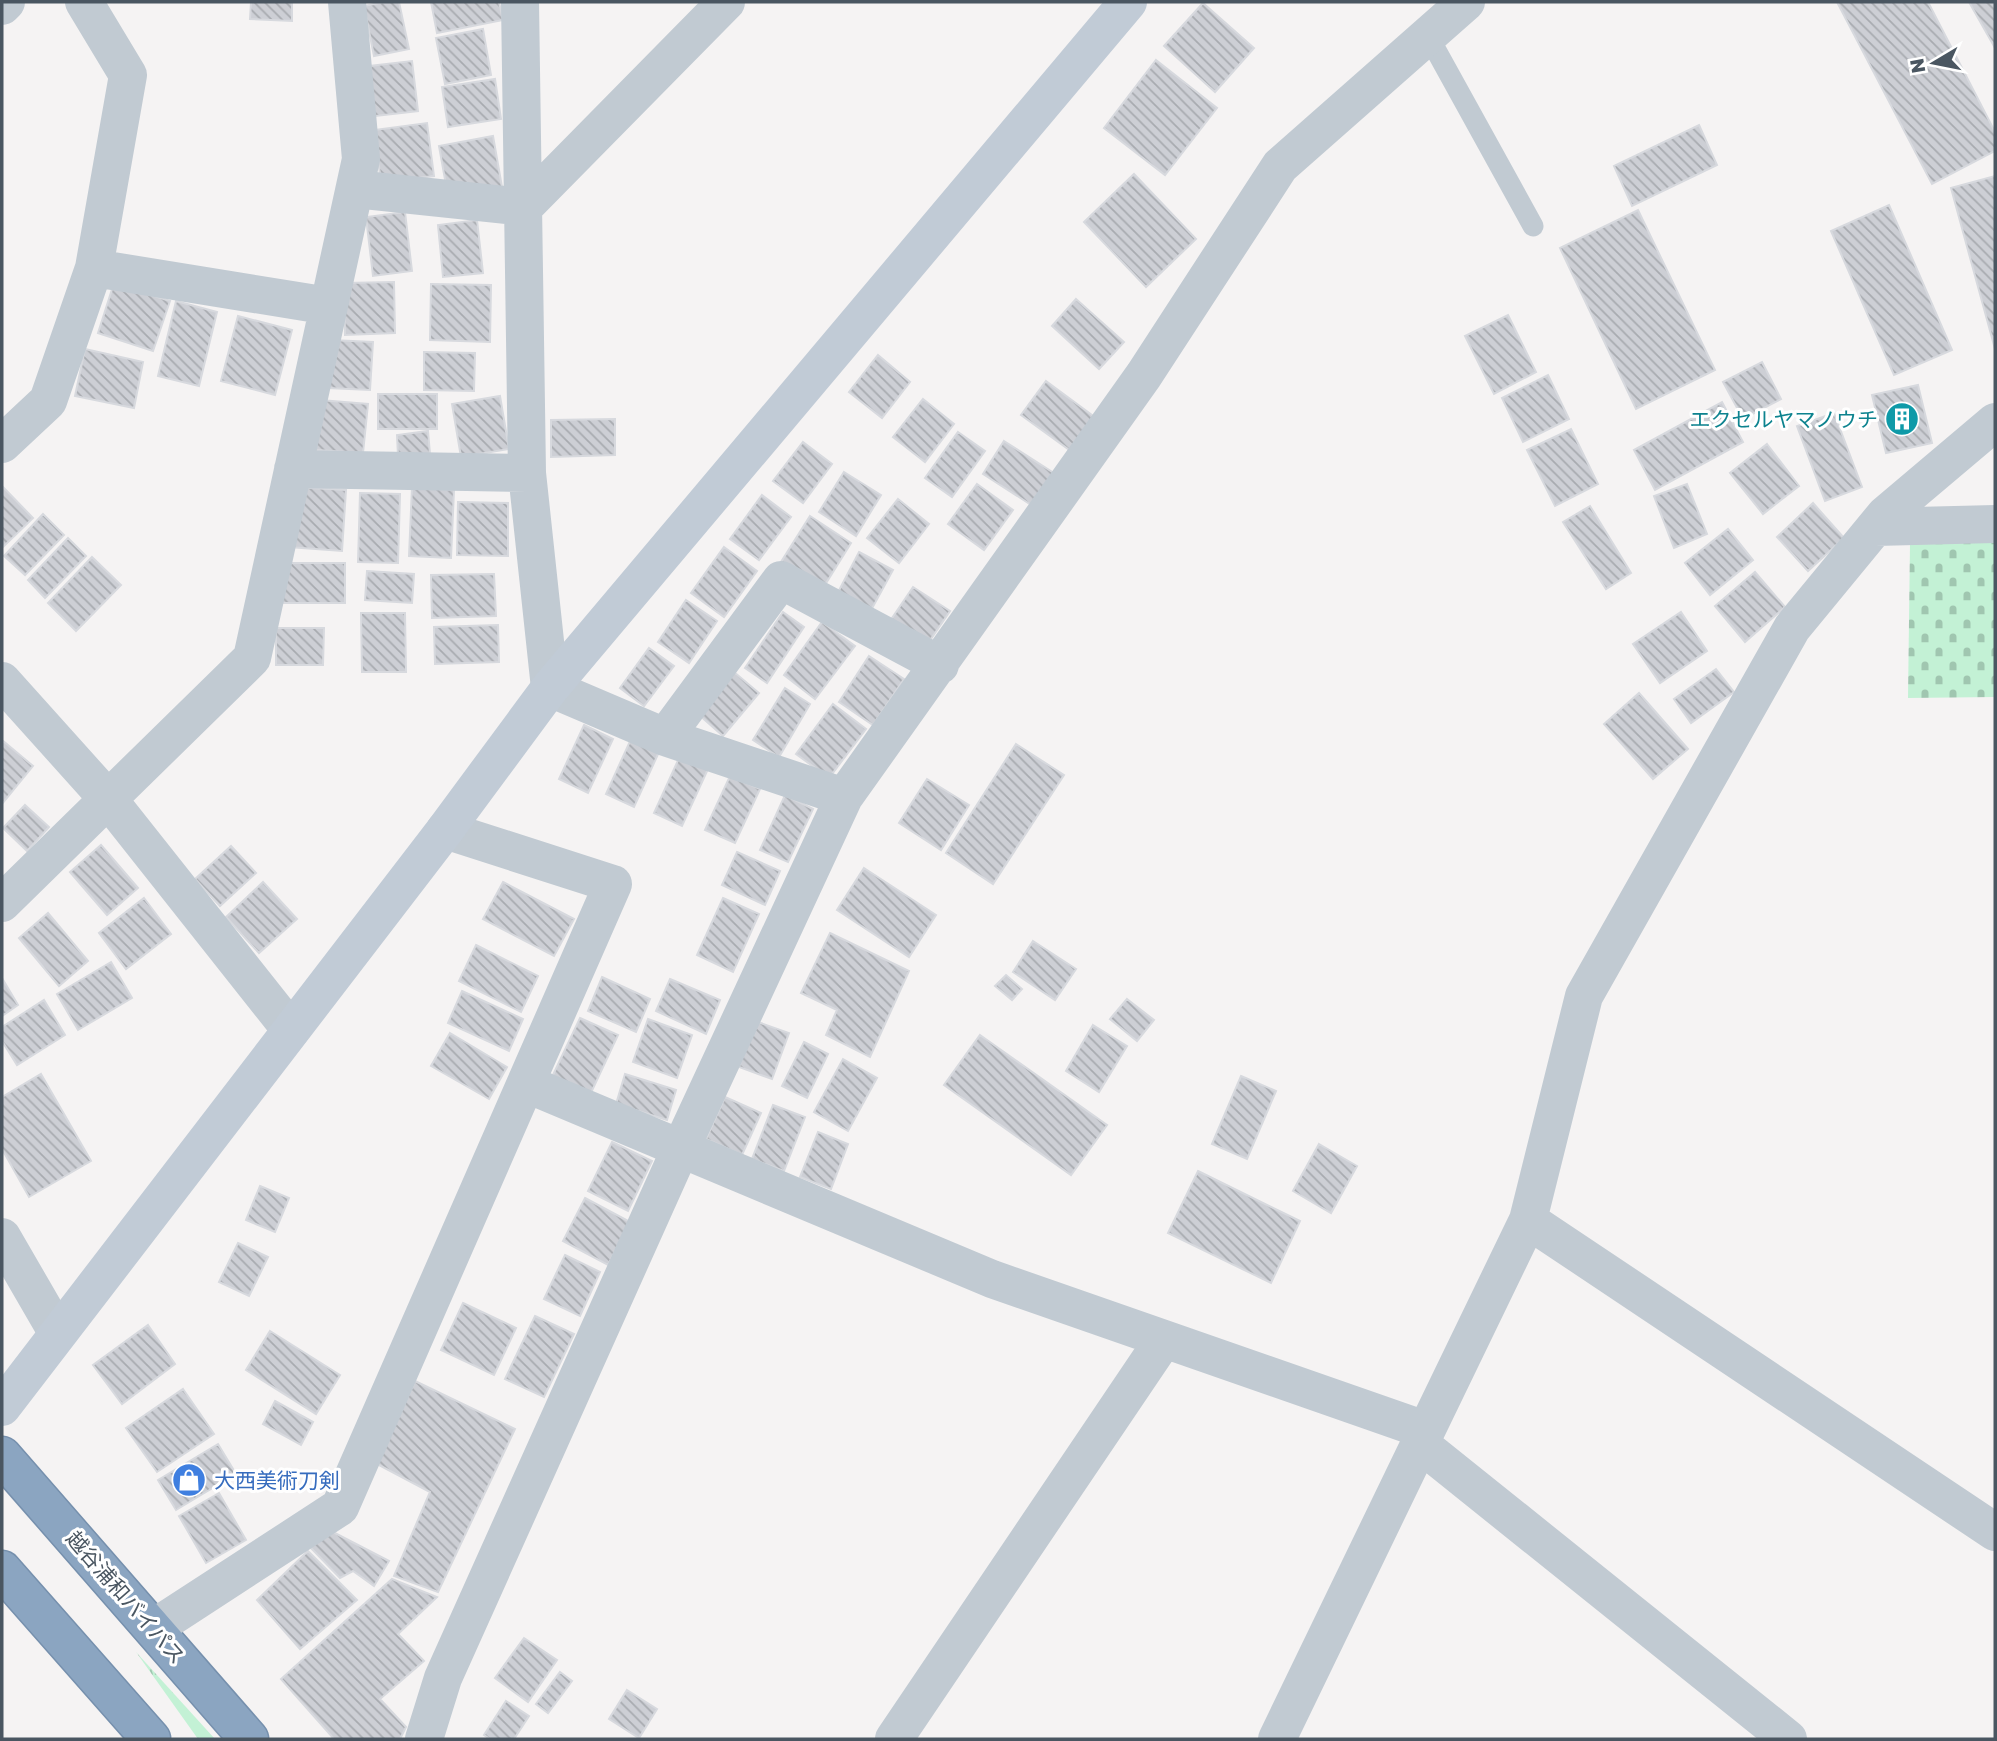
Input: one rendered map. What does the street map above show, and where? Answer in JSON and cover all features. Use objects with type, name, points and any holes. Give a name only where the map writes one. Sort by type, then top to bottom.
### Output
[{"type":"highway","name":"越谷浦和バイパス","points":[[2,1456],[249,1739]]},
{"type":"highway","points":[[2,1570],[151,1739]]},
{"type":"street","points":[[2,6],[6,2]]},
{"type":"street","points":[[2,444],[48,401],[94,268],[128,75],[84,2]]},
{"type":"street","points":[[2,903],[252,658],[361,159],[347,2]]},
{"type":"street","points":[[520,2],[527,473],[550,688]]},
{"type":"street","points":[[524,207],[726,2]]},
{"type":"street","points":[[2,1407],[445,830],[550,688],[1128,2]]},
{"type":"street","points":[[424,1739],[443,1678],[680,1150],[844,797],[1144,375],[1280,166],[1459,4]]},
{"type":"street","points":[[355,189],[524,207]]},
{"type":"street","points":[[94,268],[329,306]]},
{"type":"street","points":[[1277,1739],[1528,1220],[1584,996],[1792,628],[1875,527],[1995,422]]},
{"type":"street","points":[[293,469],[527,473]]},
{"type":"street","points":[[1875,527],[1995,524]]},
{"type":"street","points":[[665,737],[781,580],[940,665]]},
{"type":"street","points":[[2,681],[108,799],[291,1030]]},
{"type":"street","points":[[550,688],[665,737],[844,797]]},
{"type":"street","points":[[154,1629],[341,1507],[612,884],[445,830]]},
{"type":"street","points":[[527,1084],[992,1279],[1164,1339],[1422,1436],[1788,1739]]},
{"type":"street","points":[[1528,1220],[1995,1532]]},
{"type":"street","points":[[2,1237],[57,1332]]},
{"type":"street","points":[[894,1739],[1164,1339]]},
{"type":"lane","points":[[1427,34],[1533,226]]},
{"type":"green space","points":[[1995,540],[1995,697],[1908,698],[1910,544]]},
{"type":"green space","points":[[136,1652],[215,1739],[198,1739]]},
{"type":"building","points":[[251,2],[292,2],[292,21],[250,19]]},
{"type":"building","points":[[399,2],[409,49],[374,56],[364,6]]},
{"type":"building","points":[[431,2],[499,2],[503,20],[437,33]]},
{"type":"building","points":[[1837,2],[1928,2],[1995,132],[1995,151],[1932,184]]},
{"type":"building","points":[[1969,2],[1995,2],[1995,48]]},
{"type":"building","points":[[1203,3],[1254,48],[1215,92],[1164,46]]},
{"type":"building","points":[[483,29],[491,75],[445,84],[436,38]]},
{"type":"building","points":[[1156,60],[1217,108],[1165,175],[1104,128]]},
{"type":"building","points":[[412,61],[418,111],[367,117],[361,67]]},
{"type":"building","points":[[495,79],[501,119],[448,127],[442,87]]},
{"type":"building","points":[[427,123],[434,176],[381,182],[374,130]]},
{"type":"building","points":[[1699,125],[1717,165],[1632,206],[1614,166]]},
{"type":"building","points":[[493,136],[502,187],[448,196],[439,146]]},
{"type":"building","points":[[1134,174],[1196,239],[1146,287],[1084,222]]},
{"type":"building","points":[[1995,176],[1995,349],[1951,188]]},
{"type":"building","points":[[1889,205],[1952,350],[1894,375],[1831,231]]},
{"type":"building","points":[[1638,210],[1715,370],[1636,409],[1560,248]]},
{"type":"building","points":[[405,212],[412,271],[373,276],[366,217]]},
{"type":"building","points":[[477,220],[483,273],[443,277],[438,225]]},
{"type":"building","points":[[394,282],[395,333],[345,335],[344,283]]},
{"type":"building","points":[[114,283],[170,301],[153,351],[98,333]]},
{"type":"building","points":[[431,284],[491,285],[490,342],[430,340]]},
{"type":"building","points":[[1076,299],[1124,342],[1099,369],[1052,326]]},
{"type":"building","points":[[176,301],[217,312],[199,386],[158,376]]},
{"type":"building","points":[[1508,315],[1536,372],[1494,394],[1465,336]]},
{"type":"building","points":[[238,316],[292,330],[275,395],[221,381]]},
{"type":"building","points":[[331,340],[373,342],[370,390],[328,388]]},
{"type":"building","points":[[85,349],[143,362],[134,408],[75,396]]},
{"type":"building","points":[[424,352],[475,353],[474,391],[424,390]]},
{"type":"building","points":[[878,355],[910,382],[882,418],[849,392]]},
{"type":"building","points":[[1762,362],[1781,399],[1743,419],[1723,382]]},
{"type":"building","points":[[1548,375],[1569,419],[1523,442],[1502,398]]},
{"type":"building","points":[[1046,381],[1100,421],[1075,454],[1021,415]]},
{"type":"building","name":"エクセルヤマノウチ","points":[[1918,385],[1932,443],[1886,453],[1872,395]]},
{"type":"building","points":[[378,394],[437,394],[437,429],[378,429]]},
{"type":"building","points":[[500,396],[509,449],[461,457],[452,404]]},
{"type":"building","points":[[923,399],[954,424],[925,462],[893,437]]},
{"type":"building","points":[[320,400],[368,404],[363,453],[316,450]]},
{"type":"building","points":[[1722,402],[1743,442],[1655,490],[1634,450]]},
{"type":"building","points":[[1834,413],[1862,487],[1825,501],[1797,426]]},
{"type":"building","points":[[615,419],[615,455],[551,457],[551,420]]},
{"type":"building","points":[[1571,429],[1598,484],[1555,506],[1527,450]]},
{"type":"building","points":[[428,431],[430,454],[398,456],[397,435]]},
{"type":"building","points":[[958,432],[985,451],[952,497],[925,478]]},
{"type":"building","points":[[1004,441],[1057,475],[1036,508],[983,474]]},
{"type":"building","points":[[803,442],[832,464],[803,503],[773,481]]},
{"type":"building","points":[[1767,444],[1799,486],[1763,514],[1730,473]]},
{"type":"building","points":[[844,472],[881,495],[856,536],[819,512]]},
{"type":"building","points":[[977,484],[1013,510],[984,550],[948,524]]},
{"type":"building","points":[[1687,484],[1707,534],[1674,548],[1654,496]]},
{"type":"building","points":[[2,486],[33,518],[2,548]]},
{"type":"building","points":[[293,487],[346,490],[342,551],[289,547]]},
{"type":"building","points":[[412,487],[454,490],[451,558],[409,556]]},
{"type":"building","points":[[360,493],[400,494],[398,563],[358,562]]},
{"type":"building","points":[[762,495],[791,517],[759,560],[730,539]]},
{"type":"building","points":[[898,499],[929,524],[899,563],[867,538]]},
{"type":"building","points":[[458,502],[508,503],[508,556],[457,555]]},
{"type":"building","points":[[1813,503],[1844,538],[1808,571],[1777,537]]},
{"type":"building","points":[[1590,506],[1631,573],[1606,589],[1563,522]]},
{"type":"building","points":[[43,514],[64,535],[25,575],[4,556]]},
{"type":"building","points":[[810,516],[851,543],[823,588],[781,562]]},
{"type":"building","points":[[1728,529],[1753,560],[1710,595],[1685,563]]},
{"type":"building","points":[[68,538],[86,556],[45,598],[28,580]]},
{"type":"building","points":[[724,547],[757,571],[724,617],[691,593]]},
{"type":"building","points":[[859,552],[893,570],[869,614],[836,596]]},
{"type":"building","points":[[92,557],[121,585],[76,631],[48,603]]},
{"type":"building","points":[[274,563],[345,563],[345,603],[275,603]]},
{"type":"building","points":[[367,571],[414,574],[412,603],[365,600]]},
{"type":"building","points":[[1755,572],[1785,607],[1745,642],[1715,606]]},
{"type":"building","points":[[494,574],[496,616],[432,618],[431,575]]},
{"type":"building","points":[[913,587],[950,611],[924,649],[888,624]]},
{"type":"building","points":[[686,600],[717,621],[689,663],[658,642]]},
{"type":"building","points":[[783,612],[804,627],[767,683],[745,668]]},
{"type":"building","points":[[1681,612],[1707,651],[1660,683],[1633,644]]},
{"type":"building","points":[[361,613],[405,613],[406,672],[362,672]]},
{"type":"building","points":[[822,622],[855,646],[815,699],[784,675]]},
{"type":"building","points":[[498,625],[499,662],[435,664],[434,627]]},
{"type":"building","points":[[276,628],[324,628],[323,665],[276,665]]},
{"type":"building","points":[[649,648],[674,666],[644,706],[620,688]]},
{"type":"building","points":[[869,656],[904,679],[873,725],[839,702]]},
{"type":"building","points":[[1716,669],[1734,692],[1691,723],[1674,699]]},
{"type":"building","points":[[734,672],[759,693],[723,736],[699,715]]},
{"type":"building","points":[[785,688],[810,704],[779,757],[753,740]]},
{"type":"building","points":[[1639,693],[1688,749],[1653,779],[1604,724]]},
{"type":"building","points":[[833,704],[866,729],[829,778],[796,754]]},
{"type":"building","points":[[584,725],[613,739],[588,793],[559,779]]},
{"type":"building","points":[[631,739],[659,752],[634,807],[606,794]]},
{"type":"building","points":[[2,740],[33,766],[2,804]]},
{"type":"building","points":[[1016,744],[1064,775],[993,884],[946,853]]},
{"type":"building","points":[[680,756],[708,769],[682,826],[654,813]]},
{"type":"building","points":[[730,776],[760,789],[735,843],[705,830]]},
{"type":"building","points":[[927,779],[969,805],[941,850],[899,823]]},
{"type":"building","points":[[785,795],[813,809],[788,862],[760,850]]},
{"type":"building","points":[[25,805],[49,827],[27,851],[3,828]]},
{"type":"building","points":[[101,845],[138,888],[107,915],[70,872]]},
{"type":"building","points":[[231,846],[256,873],[220,906],[195,879]]},
{"type":"building","points":[[737,852],[780,871],[765,905],[722,885]]},
{"type":"building","points":[[864,868],[936,915],[909,957],[837,910]]},
{"type":"building","points":[[263,882],[297,919],[259,953],[226,917]]},
{"type":"building","points":[[503,882],[574,919],[554,956],[483,919]]},
{"type":"building","points":[[144,898],[171,934],[126,969],[99,933]]},
{"type":"building","points":[[723,898],[759,914],[733,972],[697,955]]},
{"type":"building","points":[[48,913],[88,961],[59,986],[19,938]]},
{"type":"building","points":[[830,933],[909,971],[870,1057],[826,1035],[837,1010],[801,993]]},
{"type":"building","points":[[1033,941],[1076,969],[1055,1000],[1013,972]]},
{"type":"building","points":[[476,945],[538,976],[521,1012],[459,981]]},
{"type":"building","points":[[111,962],[132,998],[78,1030],[57,994]]},
{"type":"building","points":[[1006,975],[1022,989],[1012,1000],[995,986]]},
{"type":"building","points":[[602,977],[650,999],[636,1032],[588,1011]]},
{"type":"building","points":[[2,978],[18,1005],[2,1016]]},
{"type":"building","points":[[670,979],[720,1000],[706,1034],[656,1011]]},
{"type":"building","points":[[462,991],[523,1019],[509,1051],[448,1023]]},
{"type":"building","points":[[1127,999],[1154,1020],[1137,1041],[1110,1019]]},
{"type":"building","points":[[44,1000],[65,1035],[17,1065],[2,1041],[2,1027]]},
{"type":"building","points":[[580,1018],[618,1035],[590,1095],[552,1077]]},
{"type":"building","points":[[648,1019],[692,1035],[677,1078],[633,1062]]},
{"type":"building","points":[[755,1021],[789,1033],[772,1079],[739,1067]]},
{"type":"building","points":[[1093,1025],[1127,1046],[1099,1092],[1066,1071]]},
{"type":"building","points":[[450,1033],[507,1067],[489,1099],[431,1066]]},
{"type":"building","points":[[980,1035],[1107,1125],[1071,1175],[944,1085]]},
{"type":"building","points":[[804,1042],[828,1054],[807,1098],[782,1086]]},
{"type":"building","points":[[843,1059],[877,1078],[848,1131],[814,1112]]},
{"type":"building","points":[[41,1074],[91,1161],[29,1197],[2,1149],[2,1097]]},
{"type":"building","points":[[625,1074],[676,1090],[667,1120],[616,1104]]},
{"type":"building","points":[[1241,1076],[1276,1091],[1247,1159],[1212,1144]]},
{"type":"building","points":[[725,1097],[761,1113],[742,1155],[706,1139]]},
{"type":"building","points":[[773,1105],[805,1117],[784,1171],[752,1159]]},
{"type":"building","points":[[818,1132],[848,1144],[831,1189],[800,1177]]},
{"type":"building","points":[[612,1142],[652,1161],[628,1211],[588,1191]]},
{"type":"building","points":[[1319,1144],[1357,1166],[1331,1213],[1293,1191]]},
{"type":"building","points":[[1198,1171],[1300,1221],[1271,1283],[1168,1233]]},
{"type":"building","points":[[260,1186],[289,1198],[275,1232],[246,1220]]},
{"type":"building","points":[[585,1198],[630,1222],[608,1265],[563,1241]]},
{"type":"building","points":[[238,1243],[268,1257],[249,1296],[219,1282]]},
{"type":"building","points":[[565,1255],[600,1272],[580,1316],[544,1299]]},
{"type":"building","points":[[463,1303],[516,1328],[494,1375],[441,1350]]},
{"type":"building","points":[[535,1316],[574,1334],[544,1397],[505,1379]]},
{"type":"building","points":[[148,1325],[175,1364],[122,1404],[93,1365]]},
{"type":"building","points":[[270,1331],[340,1375],[316,1414],[246,1370]]},
{"type":"building","points":[[415,1381],[515,1429],[438,1592],[394,1576],[430,1492],[377,1464]]},
{"type":"building","points":[[183,1389],[214,1434],[157,1472],[126,1428]]},
{"type":"building","points":[[275,1401],[313,1422],[301,1445],[263,1424]]},
{"type":"building","points":[[218,1444],[236,1474],[176,1510],[158,1480]]},
{"type":"building","points":[[219,1493],[246,1540],[206,1563],[179,1516]]},
{"type":"building","points":[[329,1530],[389,1561],[374,1586],[353,1571],[340,1578],[310,1547]]},
{"type":"building","points":[[308,1551],[357,1600],[300,1649],[257,1600]]},
{"type":"building","points":[[392,1579],[437,1597],[398,1634],[424,1661],[380,1699],[406,1727],[400,1739],[334,1739],[281,1679]]},
{"type":"building","points":[[524,1638],[557,1660],[528,1702],[495,1678]]},
{"type":"building","points":[[560,1672],[572,1681],[548,1713],[536,1704]]},
{"type":"building","points":[[627,1690],[657,1709],[639,1738],[609,1719]]},
{"type":"building","points":[[506,1701],[529,1716],[514,1739],[490,1739],[484,1735]]},
{"type":"place","name":"エクセルヤマノウチ","points":[[1902,419]]},
{"type":"place","name":"大西美術刀剣","points":[[189,1480]]}]
